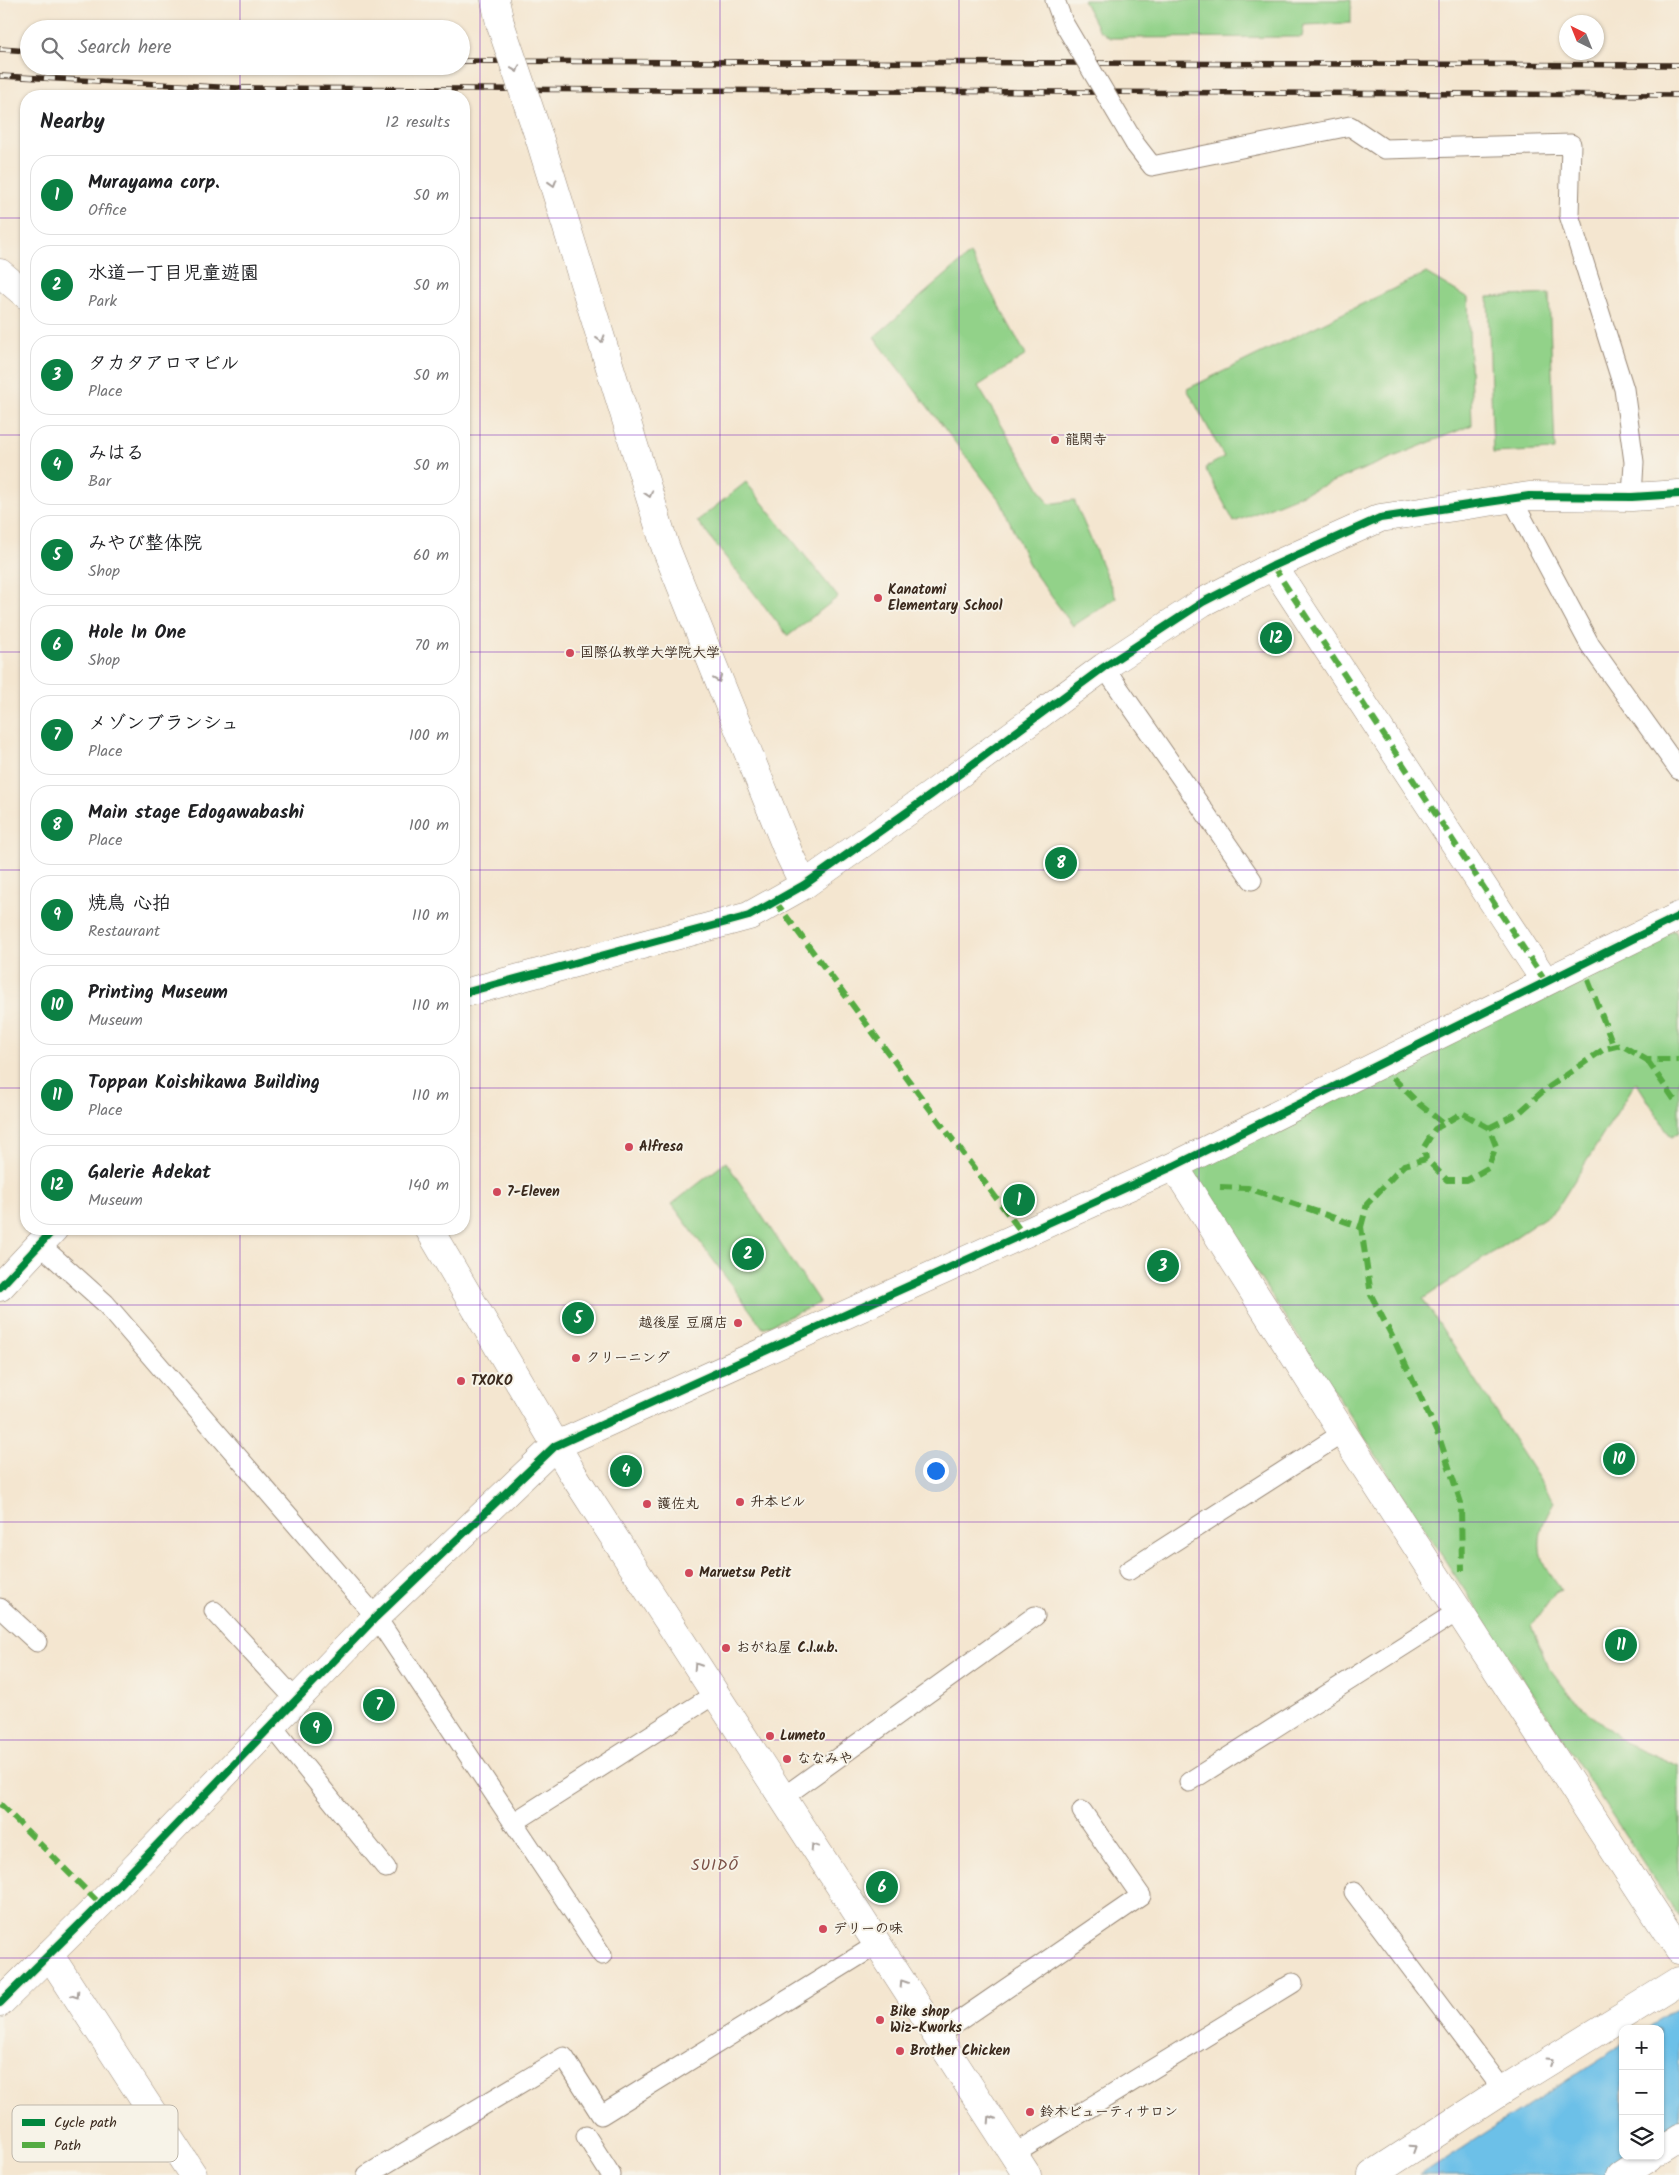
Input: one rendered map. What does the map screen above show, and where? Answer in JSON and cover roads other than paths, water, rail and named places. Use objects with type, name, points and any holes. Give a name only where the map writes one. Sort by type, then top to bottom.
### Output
[{"type":"main road","points":[[498,12],[665,546],[789,854],[804,885]]},
{"type":"main road","points":[[0,273],[20,289]]},
{"type":"main road","points":[[470,991],[749,916],[804,885],[931,795],[1104,667],[1204,602],[1273,566],[1380,518],[1529,496],[1632,497],[1679,494]]},
{"type":"main road","points":[[1273,566],[1545,981]]},
{"type":"main road","points":[[0,2003],[100,1904],[376,1617],[555,1446],[1174,1166],[1679,916]]},
{"type":"main road","points":[[1174,1166],[1343,1433],[1460,1610],[1679,1950]]},
{"type":"main road","points":[[432,1235],[555,1446],[1020,2164]]},
{"type":"main road","points":[[0,1287],[47,1236]]},
{"type":"main road","points":[[49,1954],[147,2105]]},
{"type":"main road","points":[[1372,2175],[1503,2090],[1679,1981]]},
{"type":"main road","points":[[1664,2147],[1679,2138]]},
{"type":"main road","points":[[178,2152],[193,2175]]},
{"type":"main road","points":[[1621,2175],[1644,2160]]},
{"type":"lane","points":[[1055,0],[1063,22],[1134,144],[1152,166],[1350,126],[1384,149],[1571,144],[1569,215],[1624,389],[1634,462],[1632,497]]},
{"type":"lane","points":[[1512,499],[1590,645],[1679,770]]},
{"type":"lane","points":[[1104,667],[1252,880]]},
{"type":"lane","points":[[47,1236],[376,1617],[602,1956]]},
{"type":"lane","points":[[1128,1571],[1343,1433]]},
{"type":"lane","points":[[0,1608],[37,1642]]},
{"type":"lane","points":[[1189,1782],[1460,1610]]},
{"type":"lane","points":[[214,1611],[296,1700]]},
{"type":"lane","points":[[782,1798],[1035,1616]]},
{"type":"lane","points":[[514,1822],[715,1694]]},
{"type":"lane","points":[[272,1726],[386,1868]]},
{"type":"lane","points":[[937,2036],[1140,1896],[1082,1811]]},
{"type":"lane","points":[[1354,1892],[1503,2090]]},
{"type":"lane","points":[[367,2175],[564,2057],[601,2115],[878,1944]]},
{"type":"lane","points":[[1020,2164],[1293,1984]]},
{"type":"lane","points":[[586,2136],[611,2175]]},
{"type":"water","points":[[1679,2007],[1679,2144],[1664,2153],[1664,2025],[1652,2025]]},
{"type":"water","points":[[1619,2047],[1619,2160],[1653,2160],[1630,2175],[1420,2175]]},
{"type":"railway","points":[[0,49],[20,50]]},
{"type":"railway","points":[[470,61],[1679,65]]},
{"type":"railway","points":[[0,76],[238,88],[1679,95]]},
{"type":"place","name":"龍閑寺","points":[[1055,440]]},
{"type":"place","name":"Kanatomi Elementary School","points":[[878,598]]},
{"type":"place","name":"Galerie Adekat","points":[[1276,638]]},
{"type":"place","name":"国際仏教学大学院大学","points":[[570,653]]},
{"type":"place","name":"Main stage Edogawabashi","points":[[1061,863]]},
{"type":"place","name":"Alfresa","points":[[629,1147]]},
{"type":"place","name":"7-Eleven","points":[[497,1192]]},
{"type":"place","name":"Murayama corp.","points":[[1019,1200]]},
{"type":"place","name":"水道一丁目児童遊園","points":[[748,1254]]},
{"type":"place","name":"タカタアロマビル","points":[[1163,1266]]},
{"type":"place","name":"みやび整体院","points":[[578,1318]]},
{"type":"place","name":"越後屋 豆腐店","points":[[738,1323]]},
{"type":"place","name":"クリーニング","points":[[576,1358]]},
{"type":"place","name":"TXOKO","points":[[461,1381]]},
{"type":"place","name":"Printing Museum","points":[[1619,1459]]},
{"type":"place","name":"みはる","points":[[626,1471]]},
{"type":"place","name":"升本ビル","points":[[740,1502]]},
{"type":"place","name":"護佐丸","points":[[647,1504]]},
{"type":"place","name":"Maruetsu Petit","points":[[689,1573]]},
{"type":"place","name":"Toppan Koishikawa Building","points":[[1621,1645]]},
{"type":"place","name":"おがね屋 C.l.u.b.","points":[[726,1648]]},
{"type":"place","name":"メゾンブランシュ","points":[[379,1705]]},
{"type":"place","name":"焼鳥 心拍","points":[[316,1728]]},
{"type":"place","name":"Lumeto","points":[[770,1736]]},
{"type":"place","name":"ななみや","points":[[787,1759]]},
{"type":"place","name":"Hole In One","points":[[882,1887]]},
{"type":"place","name":"デリーの味","points":[[823,1929]]},
{"type":"place","name":"Bike shop Wiz-Kworks","points":[[880,2020]]},
{"type":"place","name":"Brother Chicken","points":[[900,2051]]},
{"type":"place","name":"鈴木ビューティサロン","points":[[1030,2112]]},
{"type":"district","name":"SUIDŌ","points":[[715,1865]]}]
